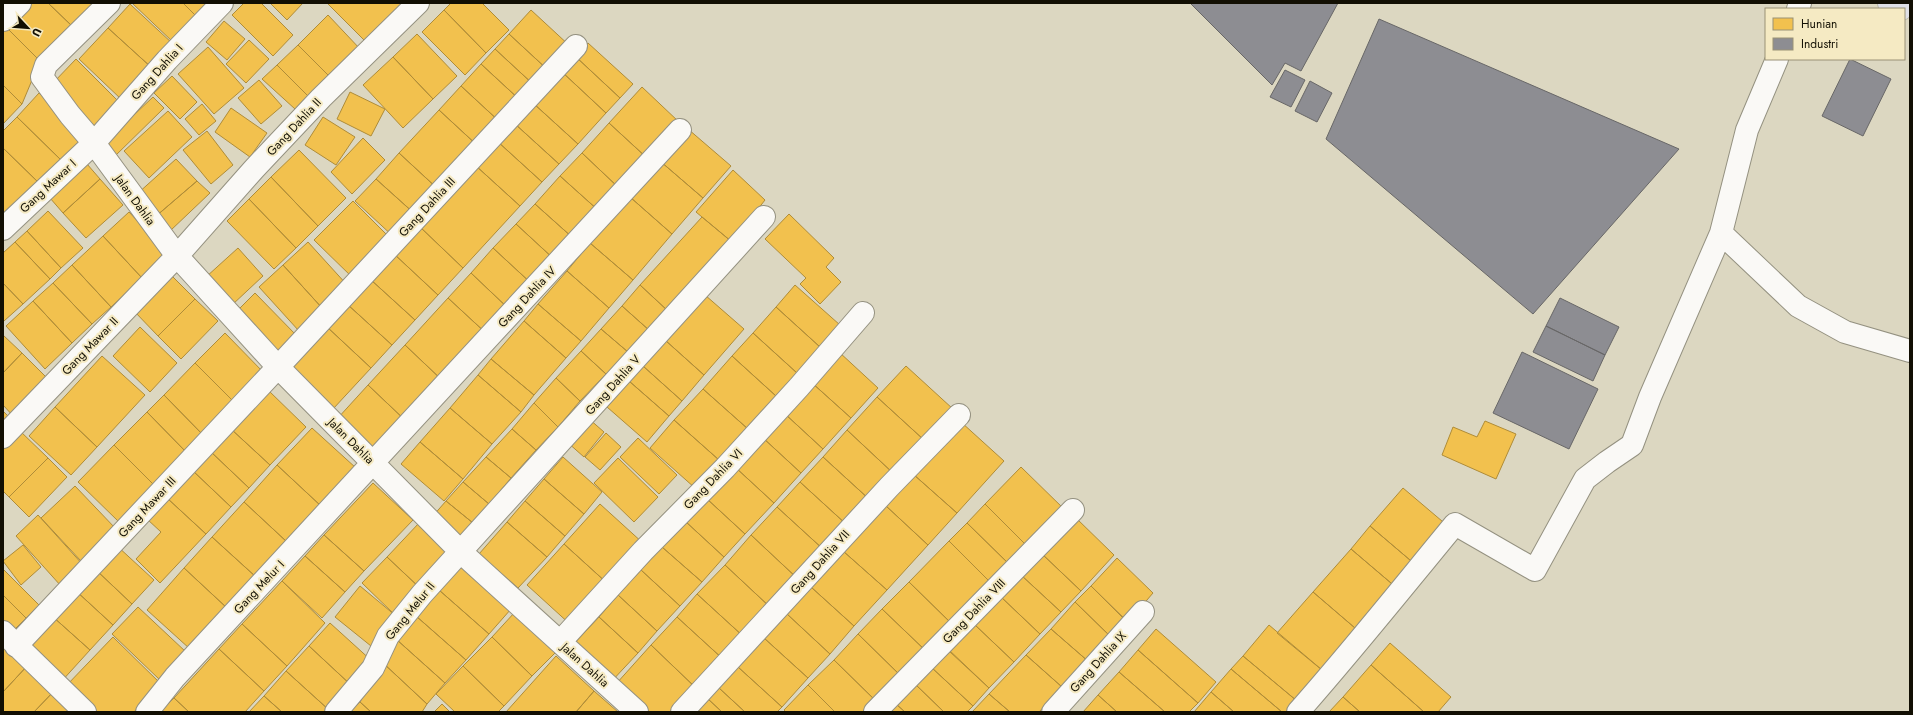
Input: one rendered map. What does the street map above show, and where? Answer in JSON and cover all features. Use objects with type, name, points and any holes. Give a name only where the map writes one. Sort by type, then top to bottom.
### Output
[{"type":"highway","points":[[1889,3],[1899,8]]},
{"type":"street","points":[[3,20],[20,3]]},
{"type":"street","name":"Jalan Dahlia","points":[[109,3],[46,65],[42,77],[70,115],[94,143],[177,256],[278,367],[462,553],[637,712]]},
{"type":"street","name":"Gang Dahlia I","points":[[94,143],[167,60],[222,3]]},
{"type":"street","name":"Gang Dahlia II","points":[[177,256],[254,169],[321,98],[418,3]]},
{"type":"street","name":"Gang Dahlia III","points":[[278,367],[576,46]]},
{"type":"street","points":[[1298,712],[1346,658],[1360,638],[1455,524],[1535,570],[1586,479],[1632,445],[1650,397],[1721,233],[1747,130],[1777,60]]},
{"type":"street","name":"Gang Dahlia IV","points":[[374,464],[680,130]]},
{"type":"street","name":"Gang Mawar I","points":[[3,229],[94,143]]},
{"type":"street","name":"Gang Dahlia V","points":[[462,553],[764,217]]},
{"type":"street","points":[[1721,233],[1798,306],[1845,332],[1910,351]]},
{"type":"street","name":"Gang Mawar II","points":[[3,437],[177,256]]},
{"type":"street","name":"Gang Dahlia VI","points":[[560,642],[643,552],[725,468],[799,387],[863,313]]},
{"type":"street","name":"Gang Mawar III","points":[[9,639],[278,367]]},
{"type":"street","name":"Gang Dahlia VII","points":[[682,712],[889,486],[959,415]]},
{"type":"street","name":"Gang Melur I","points":[[147,712],[175,677],[374,464]]},
{"type":"street","name":"Gang Dahlia VIII","points":[[875,712],[1073,510]]},
{"type":"street","name":"Gang Melur II","points":[[336,712],[373,668],[388,636],[422,594],[462,553]]},
{"type":"street","name":"Gang Dahlia IX","points":[[1053,712],[1143,612]]},
{"type":"street","points":[[9,639],[85,712]]},
{"type":"building: Hunian","points":[[28,3],[48,3],[72,26],[40,61],[5,26]]},
{"type":"building: Hunian","points":[[48,3],[97,3],[72,26]]},
{"type":"building: Hunian","points":[[132,3],[183,3],[198,18],[174,43]]},
{"type":"building: Hunian","points":[[183,3],[212,3],[198,18]]},
{"type":"building: Hunian","points":[[244,3],[261,3],[293,35],[273,56],[232,15]]},
{"type":"building: Hunian","points":[[270,3],[303,3],[287,20]]},
{"type":"building: Hunian","points":[[327,3],[410,3],[368,44]]},
{"type":"building: Hunian","points":[[451,3],[482,3],[509,30],[486,53],[444,10]]},
{"type":"building: Hunian","points":[[130,4],[173,44],[152,68],[108,28]]},
{"type":"building: Hunian","points":[[444,10],[486,53],[465,75],[422,32]]},
{"type":"building: Hunian","points":[[531,10],[571,47],[549,71],[509,34]]},
{"type":"building: Hunian","points":[[328,15],[361,50],[331,78],[298,45]]},
{"type":"building: Hunian","points":[[224,21],[245,39],[227,60],[206,42]]},
{"type":"building: Hunian","points":[[5,26],[40,61],[22,104],[3,85],[3,29]]},
{"type":"building: Hunian","points":[[108,28],[152,68],[122,100],[79,59]]},
{"type":"building: Hunian","points":[[417,34],[457,76],[433,99],[393,57]]},
{"type":"building: Hunian","points":[[509,34],[549,71],[535,86],[495,49]]},
{"type":"building: Hunian","points":[[249,40],[269,59],[246,83],[226,64]]},
{"type":"building: Hunian","points":[[588,43],[633,84],[620,98],[575,56]]},
{"type":"building: Hunian","points":[[298,45],[331,78],[310,98],[277,65]]},
{"type":"building: Hunian","points":[[208,47],[244,88],[214,114],[178,74]]},
{"type":"building: Hunian","points":[[495,49],[535,86],[521,101],[481,64]]},
{"type":"building: Hunian","points":[[575,56],[620,98],[606,113],[561,71]]},
{"type":"building: Hunian","points":[[393,57],[433,99],[403,128],[363,85]]},
{"type":"building: Hunian","points":[[76,59],[120,103],[91,133],[52,84]]},
{"type":"building: Hunian","points":[[481,64],[521,101],[501,123],[461,86]]},
{"type":"building: Hunian","points":[[277,65],[310,98],[295,109],[262,79]]},
{"type":"building: Hunian","points":[[561,71],[606,113],[578,144],[533,103]]},
{"type":"building: Hunian","points":[[172,76],[197,102],[180,119],[154,93]]},
{"type":"building: Hunian","points":[[259,80],[282,106],[261,124],[238,98]]},
{"type":"building: Hunian","points":[[3,85],[22,104],[3,124]]},
{"type":"building: Hunian","points":[[461,86],[501,123],[479,147],[439,110]]},
{"type":"building: Hunian","points":[[642,87],[679,122],[647,158],[609,123]]},
{"type":"building: Hunian","points":[[350,92],[385,109],[371,136],[337,119]]},
{"type":"building: Hunian","points":[[39,93],[84,137],[61,160],[17,117]]},
{"type":"building: Hunian","points":[[153,97],[164,108],[113,158],[101,146]]},
{"type":"building: Hunian","points":[[533,103],[578,144],[559,164],[514,123]]},
{"type":"building: Hunian","points":[[202,104],[216,121],[199,135],[185,119]]},
{"type":"building: Hunian","points":[[231,108],[267,133],[250,157],[215,132]]},
{"type":"building: Hunian","points":[[439,110],[479,147],[439,190],[399,153]]},
{"type":"building: Hunian","points":[[168,111],[192,137],[149,178],[124,151]]},
{"type":"building: Hunian","points":[[17,117],[61,160],[39,183],[3,148],[3,131]]},
{"type":"building: Hunian","points":[[323,117],[355,137],[336,165],[305,145]]},
{"type":"building: Hunian","points":[[514,123],[559,164],[542,182],[497,141]]},
{"type":"building: Hunian","points":[[609,123],[647,158],[619,188],[582,153]]},
{"type":"building: Hunian","points":[[688,129],[731,166],[703,198],[660,161]]},
{"type":"building: Hunian","points":[[207,131],[233,165],[211,184],[183,150]]},
{"type":"building: Hunian","points":[[363,138],[385,160],[352,194],[331,172]]},
{"type":"building: Hunian","points":[[497,141],[542,182],[520,206],[475,165]]},
{"type":"building: Hunian","points":[[3,148],[39,183],[8,216],[3,211]]},
{"type":"building: Hunian","points":[[299,150],[346,198],[318,226],[271,177]]},
{"type":"building: Hunian","points":[[399,153],[439,190],[416,215],[376,179]]},
{"type":"building: Hunian","points":[[582,153],[619,188],[599,211],[560,176]]},
{"type":"building: Hunian","points":[[176,159],[197,181],[155,217],[137,194]]},
{"type":"building: Hunian","points":[[660,161],[703,198],[672,234],[630,197]]},
{"type":"building: Hunian","points":[[87,164],[100,179],[63,213],[50,198]]},
{"type":"building: Hunian","points":[[475,165],[520,206],[463,268],[419,226]]},
{"type":"building: Hunian","points":[[733,170],[765,200],[732,242],[696,212]]},
{"type":"building: Hunian","points":[[560,176],[599,211],[573,238],[535,204]]},
{"type":"building: Hunian","points":[[271,177],[318,226],[296,248],[249,199]]},
{"type":"building: Hunian","points":[[100,179],[123,205],[86,238],[63,213]]},
{"type":"building: Hunian","points":[[376,179],[416,215],[395,238],[355,201]]},
{"type":"building: Hunian","points":[[197,181],[210,193],[170,231],[155,217]]},
{"type":"building: Hunian","points":[[630,197],[672,234],[633,280],[590,243]]},
{"type":"building: Hunian","points":[[249,199],[296,248],[274,269],[227,221]]},
{"type":"building: Hunian","points":[[353,201],[391,239],[353,278],[314,240]]},
{"type":"building: Hunian","points":[[535,204],[573,238],[555,260],[516,224]]},
{"type":"building: Hunian","points":[[48,211],[83,248],[61,268],[27,231]]},
{"type":"building: Hunian","points":[[129,212],[168,254],[142,278],[103,236]]},
{"type":"building: Hunian","points":[[789,214],[834,258],[826,267],[841,282],[820,304],[800,284],[806,278],[765,239]]},
{"type":"building: Hunian","points":[[702,217],[732,242],[668,311],[640,285]]},
{"type":"building: Hunian","points":[[516,224],[555,260],[533,285],[493,248]]},
{"type":"building: Hunian","points":[[419,226],[463,268],[438,295],[393,253]]},
{"type":"building: Hunian","points":[[27,231],[61,268],[50,279],[15,242]]},
{"type":"building: Hunian","points":[[103,236],[142,278],[111,307],[72,265]]},
{"type":"building: Hunian","points":[[15,242],[50,279],[23,304],[3,283],[3,253]]},
{"type":"building: Hunian","points":[[308,242],[348,286],[323,309],[283,265]]},
{"type":"building: Hunian","points":[[590,243],[633,280],[609,308],[567,271]]},
{"type":"building: Hunian","points":[[238,248],[263,276],[232,305],[206,277]]},
{"type":"building: Hunian","points":[[493,248],[533,285],[510,310],[471,273]]},
{"type":"building: Hunian","points":[[393,253],[438,295],[415,320],[370,279]]},
{"type":"building: Hunian","points":[[72,265],[111,307],[92,324],[53,283]]},
{"type":"building: Hunian","points":[[283,265],[323,309],[299,331],[259,287]]},
{"type":"building: Hunian","points":[[567,271],[609,308],[581,341],[538,304]]},
{"type":"building: Hunian","points":[[471,273],[510,310],[488,335],[448,298]]},
{"type":"building: Hunian","points":[[170,274],[195,299],[158,336],[134,311]]},
{"type":"building: Hunian","points":[[370,279],[415,320],[392,345],[347,304]]},
{"type":"building: Hunian","points":[[3,283],[23,304],[4,321],[3,320]]},
{"type":"building: Hunian","points":[[53,283],[92,324],[72,343],[33,301]]},
{"type":"building: Hunian","points":[[640,285],[668,311],[650,331],[622,306]]},
{"type":"building: Hunian","points":[[795,285],[840,325],[820,347],[776,307]]},
{"type":"building: Hunian","points":[[255,293],[297,336],[278,355],[236,312]]},
{"type":"building: Hunian","points":[[705,295],[744,329],[704,375],[665,340]]},
{"type":"building: Hunian","points":[[448,298],[488,335],[444,382],[405,345]]},
{"type":"building: Hunian","points":[[195,299],[218,321],[181,359],[158,336]]},
{"type":"building: Hunian","points":[[33,301],[72,343],[45,369],[6,326]]},
{"type":"building: Hunian","points":[[347,304],[392,345],[371,368],[326,326]]},
{"type":"building: Hunian","points":[[538,304],[581,341],[566,358],[524,321]]},
{"type":"building: Hunian","points":[[622,306],[650,331],[628,352],[601,329]]},
{"type":"building: Hunian","points":[[776,307],[820,347],[797,373],[753,333]]},
{"type":"building: Hunian","points":[[524,321],[566,358],[534,395],[491,359]]},
{"type":"building: Hunian","points":[[326,326],[371,368],[333,409],[289,367]]},
{"type":"building: Hunian","points":[[140,327],[177,363],[150,392],[113,356]]},
{"type":"building: Hunian","points":[[601,329],[628,352],[606,374],[581,351]]},
{"type":"building: Hunian","points":[[225,333],[265,374],[236,404],[195,363]]},
{"type":"building: Hunian","points":[[753,333],[797,373],[776,396],[732,356]]},
{"type":"building: Hunian","points":[[3,335],[22,353],[3,373]]},
{"type":"building: Hunian","points":[[665,340],[704,375],[682,401],[643,366]]},
{"type":"building: Hunian","points":[[405,345],[444,382],[407,422],[368,385]]},
{"type":"building: Hunian","points":[[581,351],[606,374],[580,401],[556,378]]},
{"type":"building: Hunian","points":[[839,352],[878,388],[851,418],[811,382]]},
{"type":"building: Hunian","points":[[22,353],[51,382],[15,418],[3,405],[3,373]]},
{"type":"building: Hunian","points":[[102,356],[145,395],[97,447],[55,407]]},
{"type":"building: Hunian","points":[[732,356],[776,396],[748,429],[703,389]]},
{"type":"building: Hunian","points":[[491,359],[534,395],[521,412],[478,375]]},
{"type":"building: Hunian","points":[[195,363],[236,404],[204,436],[164,395]]},
{"type":"building: Hunian","points":[[643,366],[682,401],[669,416],[629,381]]},
{"type":"building: Hunian","points":[[906,366],[953,409],[924,440],[877,397]]},
{"type":"building: Hunian","points":[[478,375],[521,412],[492,444],[450,408]]},
{"type":"building: Hunian","points":[[556,378],[580,401],[558,427],[534,403]]},
{"type":"building: Hunian","points":[[629,381],[669,416],[647,442],[607,407]]},
{"type":"building: Hunian","points":[[811,382],[851,418],[823,449],[784,413]]},
{"type":"building: Hunian","points":[[368,385],[407,422],[377,455],[337,419]]},
{"type":"building: Hunian","points":[[703,389],[748,429],[719,460],[674,420]]},
{"type":"building: Hunian","points":[[268,390],[306,427],[270,465],[231,429]]},
{"type":"building: Hunian","points":[[164,395],[204,436],[187,453],[147,412]]},
{"type":"building: Hunian","points":[[877,397],[924,440],[894,474],[847,430]]},
{"type":"building: Hunian","points":[[534,403],[558,427],[536,450],[512,429]]},
{"type":"building: Hunian","points":[[55,407],[97,447],[71,475],[29,436]]},
{"type":"building: Hunian","points":[[450,408],[492,444],[463,479],[420,442]]},
{"type":"building: Hunian","points":[[3,411],[12,420],[3,430]]},
{"type":"building: Hunian","points":[[147,412],[187,453],[155,486],[114,445]]},
{"type":"building: Hunian","points":[[784,413],[823,449],[801,473],[762,437]]},
{"type":"building: Hunian","points":[[588,418],[604,432],[584,457],[567,442]]},
{"type":"building: Hunian","points":[[674,420],[719,460],[695,488],[650,448]]},
{"type":"building: Hunian","points":[[1485,421],[1516,434],[1496,479],[1442,455],[1453,427],[1477,437]]},
{"type":"building: Hunian","points":[[961,422],[1004,461],[957,513],[913,474]]},
{"type":"building: Hunian","points":[[312,428],[356,468],[321,506],[277,465]]},
{"type":"building: Hunian","points":[[231,429],[270,465],[249,488],[210,451]]},
{"type":"building: Hunian","points":[[512,429],[536,450],[511,478],[486,457]]},
{"type":"building: Hunian","points":[[19,430],[48,458],[9,497],[3,491],[3,446]]},
{"type":"building: Hunian","points":[[847,430],[894,474],[870,500],[823,457]]},
{"type":"building: Hunian","points":[[606,433],[621,447],[600,470],[585,457]]},
{"type":"building: Hunian","points":[[762,437],[801,473],[774,503],[735,467]]},
{"type":"building: Hunian","points":[[638,438],[677,475],[659,494],[620,457]]},
{"type":"building: Hunian","points":[[420,442],[463,479],[444,501],[401,464]]},
{"type":"building: Hunian","points":[[114,445],[155,486],[119,522],[78,482]]},
{"type":"building: Hunian","points":[[210,451],[249,488],[231,507],[192,470]]},
{"type":"building: Hunian","points":[[486,457],[511,478],[489,504],[463,482]]},
{"type":"building: Hunian","points":[[563,457],[602,492],[584,514],[544,479]]},
{"type":"building: Hunian","points":[[823,457],[870,500],[847,525],[800,482]]},
{"type":"building: Hunian","points":[[48,458],[67,477],[29,517],[9,497]]},
{"type":"building: Hunian","points":[[618,458],[658,497],[634,522],[594,483]]},
{"type":"building: Hunian","points":[[277,465],[321,506],[287,542],[244,502]]},
{"type":"building: Hunian","points":[[735,467],[774,503],[745,534],[706,498]]},
{"type":"building: Hunian","points":[[1021,467],[1065,510],[1029,548],[985,504]]},
{"type":"building: Hunian","points":[[192,470],[231,507],[206,534],[167,498]]},
{"type":"building: Hunian","points":[[913,474],[957,513],[928,545],[885,505]]},
{"type":"building: Hunian","points":[[544,479],[584,514],[565,536],[525,501]]},
{"type":"building: Hunian","points":[[463,482],[489,504],[473,523],[446,501]]},
{"type":"building: Hunian","points":[[800,482],[847,525],[824,550],[777,507]]},
{"type":"building: Hunian","points":[[373,483],[413,520],[364,571],[324,535]]},
{"type":"building: Hunian","points":[[75,486],[116,529],[81,561],[41,518]]},
{"type":"building: Hunian","points":[[1403,488],[1449,527],[1417,566],[1370,526]]},
{"type":"building: Hunian","points":[[167,498],[206,534],[160,583],[136,559],[161,532],[147,519]]},
{"type":"building: Hunian","points":[[706,498],[745,534],[724,557],[685,521]]},
{"type":"building: Hunian","points":[[446,501],[473,523],[457,539],[432,517]]},
{"type":"building: Hunian","points":[[525,501],[565,536],[547,557],[507,522]]},
{"type":"building: Hunian","points":[[244,502],[287,542],[256,577],[212,537]]},
{"type":"building: Hunian","points":[[600,504],[644,544],[608,584],[564,544]]},
{"type":"building: Hunian","points":[[985,504],[1029,548],[1011,566],[967,523]]},
{"type":"building: Hunian","points":[[885,505],[928,545],[887,590],[843,551]]},
{"type":"building: Hunian","points":[[777,507],[824,550],[798,579],[751,535]]},
{"type":"building: Hunian","points":[[38,515],[84,566],[61,586],[16,536]]},
{"type":"building: Hunian","points":[[1075,517],[1114,555],[1081,591],[1041,553]]},
{"type":"building: Hunian","points":[[685,521],[724,557],[702,582],[662,547]]},
{"type":"building: Hunian","points":[[507,522],[547,557],[518,588],[479,554]]},
{"type":"building: Hunian","points":[[419,523],[453,555],[421,589],[387,557]]},
{"type":"building: Hunian","points":[[967,523],[1011,566],[993,585],[949,541]]},
{"type":"building: Hunian","points":[[1370,526],[1417,566],[1398,589],[1351,549]]},
{"type":"building: Hunian","points":[[324,535],[364,571],[345,592],[305,556]]},
{"type":"building: Hunian","points":[[751,535],[798,579],[771,608],[725,565]]},
{"type":"building: Hunian","points":[[212,537],[256,577],[227,608],[184,568]]},
{"type":"building: Hunian","points":[[949,541],[993,585],[953,625],[909,582]]},
{"type":"building: Hunian","points":[[564,544],[608,584],[572,626],[527,585]]},
{"type":"building: Hunian","points":[[23,545],[41,567],[21,585],[3,561]]},
{"type":"building: Hunian","points":[[116,545],[154,580],[132,604],[95,569]]},
{"type":"building: Hunian","points":[[662,547],[702,582],[680,606],[641,570]]},
{"type":"building: Hunian","points":[[1351,549],[1398,589],[1362,634],[1313,592]]},
{"type":"building: Hunian","points":[[843,551],[887,590],[854,626],[811,587]]},
{"type":"building: Hunian","points":[[1041,553],[1081,591],[1061,612],[1021,575]]},
{"type":"building: Hunian","points":[[305,556],[345,592],[322,618],[282,581]]},
{"type":"building: Hunian","points":[[387,557],[421,589],[396,616],[362,583]]},
{"type":"building: Hunian","points":[[1117,558],[1153,593],[1128,622],[1091,586]]},
{"type":"building: Hunian","points":[[462,565],[511,609],[489,634],[439,590]]},
{"type":"building: Hunian","points":[[725,565],[771,608],[744,637],[697,594]]},
{"type":"building: Hunian","points":[[184,568],[227,608],[190,649],[147,610]]},
{"type":"building: Hunian","points":[[3,569],[39,605],[26,618],[3,595]]},
{"type":"building: Hunian","points":[[95,569],[132,604],[113,625],[75,590]]},
{"type":"building: Hunian","points":[[641,570],[680,606],[657,631],[618,595]]},
{"type":"building: Hunian","points":[[1021,575],[1061,612],[1040,634],[1000,596]]},
{"type":"building: Hunian","points":[[282,581],[325,623],[287,666],[242,624]]},
{"type":"building: Hunian","points":[[909,582],[953,625],[927,652],[882,609]]},
{"type":"building: Hunian","points":[[360,586],[396,616],[371,646],[335,617]]},
{"type":"building: Hunian","points":[[1091,586],[1127,622],[1112,638],[1075,602]]},
{"type":"building: Hunian","points":[[811,587],[854,626],[830,654],[787,614]]},
{"type":"building: Hunian","points":[[75,590],[113,625],[90,650],[52,616]]},
{"type":"building: Hunian","points":[[439,590],[489,634],[466,660],[416,616]]},
{"type":"building: Hunian","points":[[1313,592],[1362,634],[1328,675],[1277,633]]},
{"type":"building: Hunian","points":[[697,594],[744,637],[724,660],[677,617]]},
{"type":"building: Hunian","points":[[3,595],[26,618],[11,633],[3,624]]},
{"type":"building: Hunian","points":[[618,595],[657,631],[638,653],[599,617]]},
{"type":"building: Hunian","points":[[1000,596],[1040,634],[1014,662],[974,624]]},
{"type":"building: Hunian","points":[[1075,602],[1112,638],[1089,662],[1051,629]]},
{"type":"building: Hunian","points":[[138,607],[186,652],[160,680],[112,634]]},
{"type":"building: Hunian","points":[[882,609],[927,652],[902,677],[858,634]]},
{"type":"building: Hunian","points":[[515,612],[556,652],[532,676],[492,637]]},
{"type":"building: Hunian","points":[[787,614],[830,654],[808,678],[764,638]]},
{"type":"building: Hunian","points":[[52,616],[90,650],[60,683],[22,648]]},
{"type":"building: Hunian","points":[[416,616],[466,660],[445,683],[396,639]]},
{"type":"building: Hunian","points":[[599,617],[638,653],[610,683],[571,647]]},
{"type":"building: Hunian","points":[[677,617],[724,660],[697,689],[651,645]]},
{"type":"building: Hunian","points":[[330,623],[373,662],[352,686],[309,646]]},
{"type":"building: Hunian","points":[[242,624],[287,666],[264,691],[219,649]]},
{"type":"building: Hunian","points":[[974,624],[1014,662],[989,688],[949,651]]},
{"type":"building: Hunian","points":[[1269,625],[1328,675],[1303,706],[1243,656]]},
{"type":"building: Hunian","points":[[1051,629],[1089,662],[1062,687],[1026,655]]},
{"type":"building: Hunian","points":[[1156,629],[1216,682],[1198,703],[1138,650]]},
{"type":"building: Hunian","points":[[858,634],[902,677],[878,703],[834,660]]},
{"type":"building: Hunian","points":[[113,637],[160,683],[134,712],[92,712],[65,687]]},
{"type":"building: Hunian","points":[[492,637],[532,676],[504,706],[463,666]]},
{"type":"building: Hunian","points":[[764,638],[808,678],[782,707],[738,667]]},
{"type":"building: Hunian","points":[[396,639],[445,683],[427,704],[382,662]]},
{"type":"building: Hunian","points":[[1390,643],[1451,697],[1438,712],[1424,712],[1371,665]]},
{"type":"building: Hunian","points":[[8,645],[28,665],[3,692],[3,650]]},
{"type":"building: Hunian","points":[[651,645],[697,689],[676,712],[646,712],[616,684]]},
{"type":"building: Hunian","points":[[309,646],[352,686],[329,710],[286,671]]},
{"type":"building: Hunian","points":[[219,649],[264,691],[245,712],[189,712],[174,698]]},
{"type":"building: Hunian","points":[[948,649],[989,688],[973,706],[931,667]]},
{"type":"building: Hunian","points":[[1138,650],[1198,703],[1189,712],[1165,712],[1119,672]]},
{"type":"building: Hunian","points":[[1026,655],[1062,687],[1039,712],[1010,712],[989,694]]},
{"type":"building: Hunian","points":[[556,656],[594,691],[576,712],[506,712]]},
{"type":"building: Hunian","points":[[1243,656],[1303,706],[1297,712],[1282,712],[1231,669]]},
{"type":"building: Hunian","points":[[834,660],[878,703],[869,712],[835,712],[808,685]]},
{"type":"building: Hunian","points":[[382,662],[427,704],[422,712],[371,712],[360,702]]},
{"type":"building: Hunian","points":[[28,665],[55,690],[34,712],[3,712],[3,692]]},
{"type":"building: Hunian","points":[[1371,665],[1424,712],[1360,712],[1343,697]]},
{"type":"building: Hunian","points":[[463,666],[504,706],[498,712],[455,712],[436,694]]},
{"type":"building: Hunian","points":[[738,667],[782,707],[777,712],[745,712],[719,688]]},
{"type":"building: Hunian","points":[[931,667],[973,706],[967,712],[944,712],[915,684]]},
{"type":"building: Hunian","points":[[1231,669],[1282,712],[1234,712],[1211,692]]},
{"type":"building: Hunian","points":[[286,671],[329,710],[328,712],[282,712],[264,696]]},
{"type":"building: Hunian","points":[[1119,672],[1165,712],[1117,712],[1098,695]]},
{"type":"building: Hunian","points":[[915,684],[944,712],[905,712],[896,704]]},
{"type":"building: Hunian","points":[[808,685],[835,712],[786,712],[784,710]]},
{"type":"building: Hunian","points":[[719,688],[745,712],[722,712],[707,698]]},
{"type":"building: Hunian","points":[[55,690],[76,712],[34,712]]},
{"type":"building: Hunian","points":[[594,691],[618,712],[576,712]]},
{"type":"building: Hunian","points":[[1211,692],[1234,712],[1194,712]]},
{"type":"building: Hunian","points":[[989,694],[1010,712],[972,712]]},
{"type":"building: Hunian","points":[[1098,695],[1117,712],[1083,712]]},
{"type":"building: Hunian","points":[[264,696],[282,712],[249,712]]},
{"type":"building: Hunian","points":[[1343,697],[1360,712],[1329,712]]},
{"type":"building: Hunian","points":[[174,698],[189,712],[160,712]]},
{"type":"building: Hunian","points":[[707,698],[722,712],[695,712]]},
{"type":"building: Hunian","points":[[360,702],[371,712],[350,712]]},
{"type":"building: Hunian","points":[[442,704],[450,712],[434,712]]},
{"type":"building: Hunian","points":[[896,704],[905,712],[888,712]]},
{"type":"building: Industri","points":[[1190,3],[1338,3],[1301,71],[1285,63],[1272,85]]},
{"type":"building: Industri","points":[[1379,19],[1679,149],[1533,314],[1326,139]]},
{"type":"building: Industri","points":[[1850,60],[1891,79],[1863,136],[1822,116]]},
{"type":"building: Industri","points":[[1285,70],[1305,80],[1291,107],[1270,97]]},
{"type":"building: Industri","points":[[1310,81],[1332,93],[1317,122],[1295,111]]},
{"type":"building: Industri","points":[[1560,298],[1619,327],[1605,355],[1546,326]]},
{"type":"building: Industri","points":[[1546,326],[1605,355],[1593,381],[1533,352]]},
{"type":"building: Industri","points":[[1522,352],[1598,389],[1569,449],[1493,413]]}]
